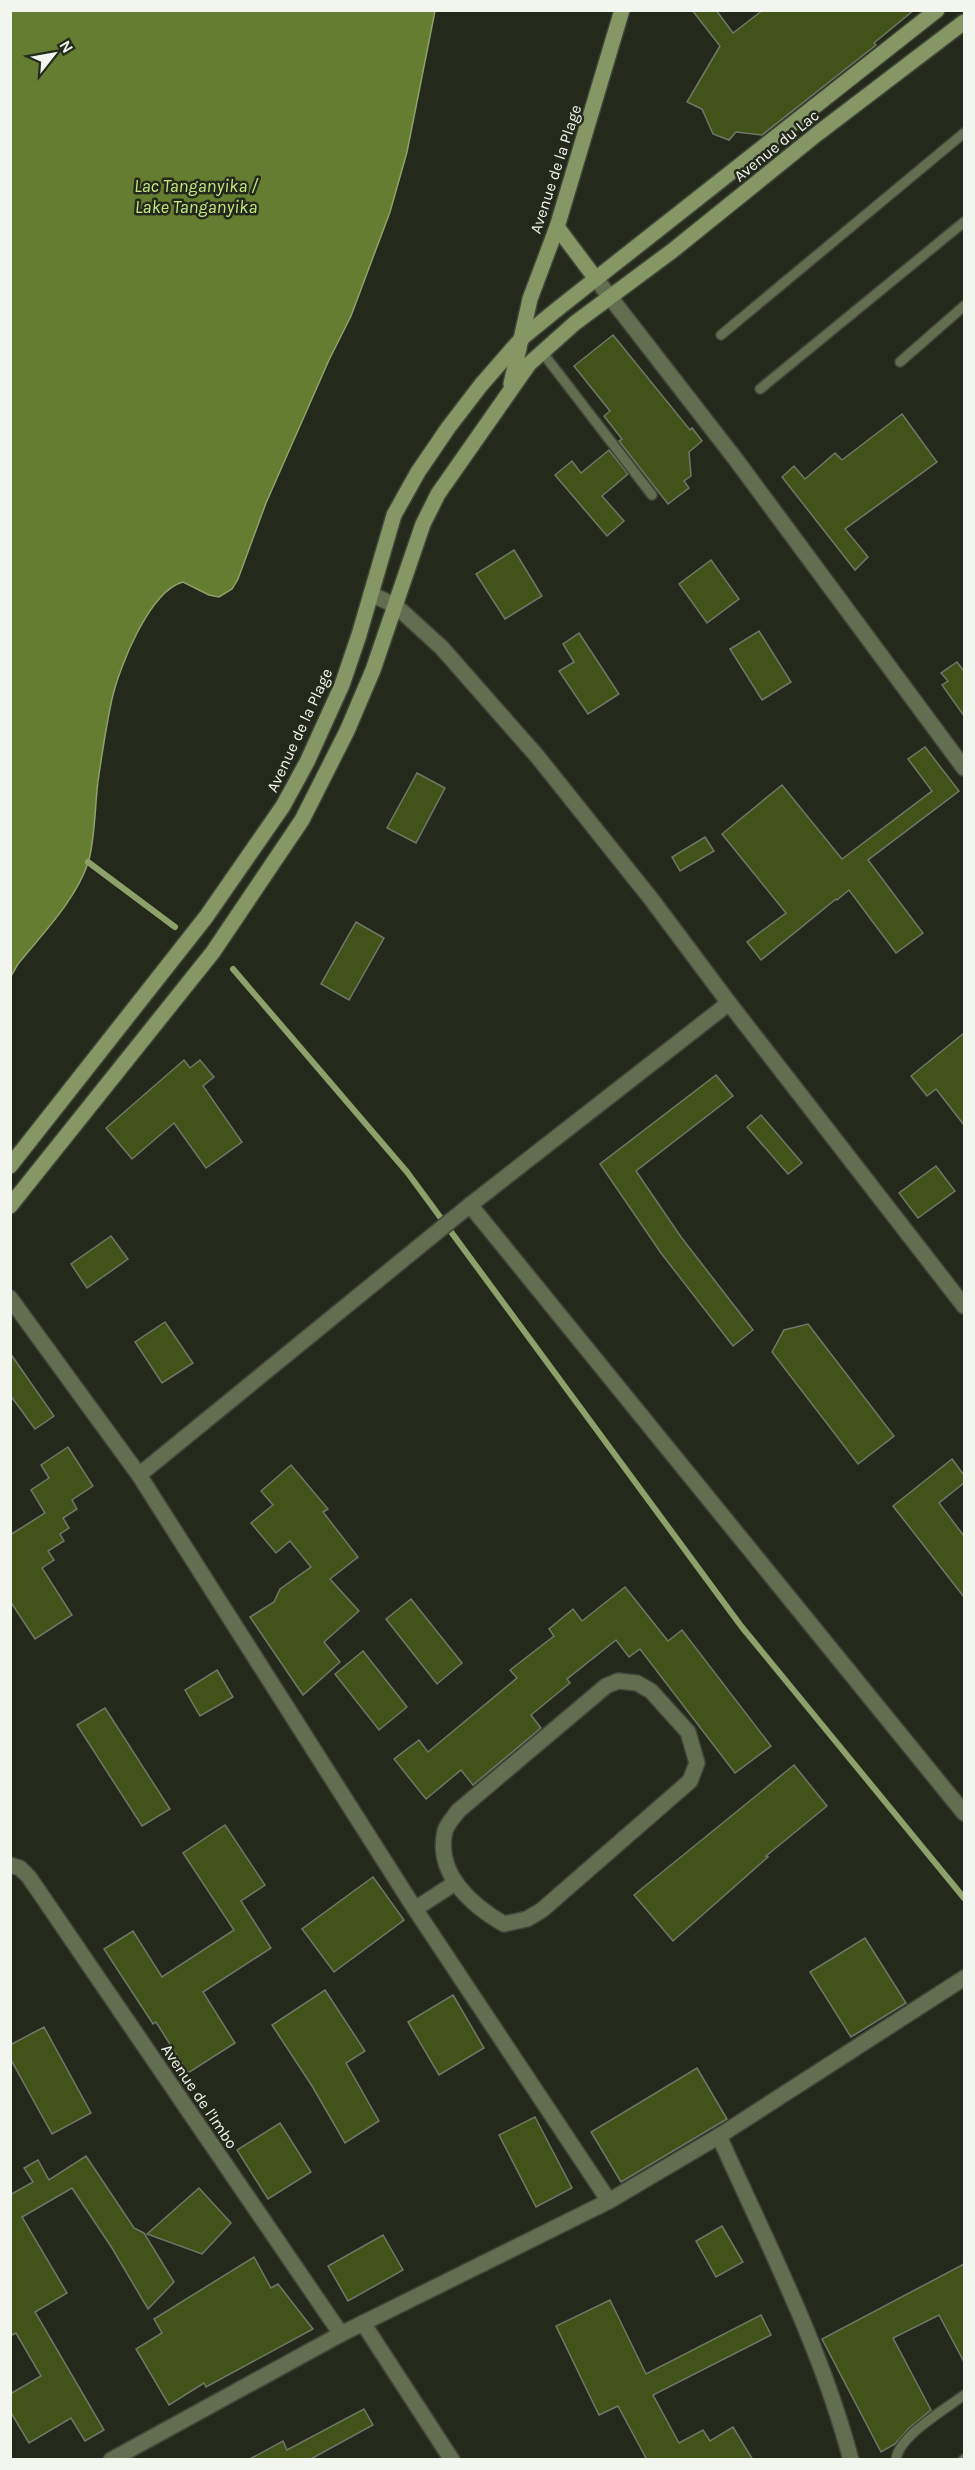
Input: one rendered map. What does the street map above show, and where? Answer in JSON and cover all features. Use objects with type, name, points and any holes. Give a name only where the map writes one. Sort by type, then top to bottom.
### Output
[{"type":"main road","name":"Avenue de la Plage","points":[[510,391],[530,299],[557,226],[622,10]]},
{"type":"main road","name":"Avenue du Lac","points":[[596,279],[937,10]]},
{"type":"main road","name":"Avenue du Lac","points":[[611,299],[818,134],[964,22]]},
{"type":"main road","points":[[557,226],[596,279]]},
{"type":"main road","name":"Avenue de la Plage","points":[[10,1166],[206,917],[284,806],[342,685],[394,515],[418,472],[448,428],[522,338],[596,279]]},
{"type":"main road","name":"Avenue de la Plage","points":[[10,1206],[208,960],[302,820],[347,731],[373,670],[423,524],[438,494],[510,391],[542,352],[575,323],[611,299]]},
{"type":"street","points":[[596,279],[737,461],[964,768]]},
{"type":"street","points":[[371,594],[396,606],[442,648],[537,756],[652,900],[964,1306]]},
{"type":"street","points":[[139,1475],[470,1205],[729,1003]]},
{"type":"street","points":[[470,1205],[964,1813]]},
{"type":"street","points":[[10,1298],[139,1475],[415,1909],[609,2201]]},
{"type":"street","points":[[618,1681],[637,1683],[651,1691],[688,1732],[697,1763],[690,1781],[542,1910],[527,1919],[504,1924],[482,1911],[455,1883],[444,1857],[446,1829],[458,1811],[606,1686],[618,1681]]},
{"type":"street","name":"Avenue de l'Imbo","points":[[10,1865],[20,1868],[29,1877],[341,2334]]},
{"type":"street","points":[[415,1909],[455,1883]]},
{"type":"street","points":[[111,2460],[341,2334],[609,2201],[719,2136],[964,1978]]},
{"type":"street","points":[[719,2136],[817,2353],[842,2425],[851,2460]]},
{"type":"street","points":[[363,2323],[452,2460]]},
{"type":"lane","points":[[721,335],[964,133]]},
{"type":"lane","points":[[760,388],[964,222]]},
{"type":"lane","points":[[900,362],[964,306]]},
{"type":"lane","points":[[542,352],[652,495]]},
{"type":"lane","points":[[896,2460],[896,2453],[911,2434],[964,2395]]},
{"type":"water","name":"Lac Tanganyika / Lake Tanganyika","points":[[11,10],[435,11],[407,152],[390,212],[351,316],[329,360],[266,503],[238,579],[232,589],[219,597],[209,595],[183,582],[170,588],[147,615],[137,632],[121,669],[112,699],[98,781],[88,863],[67,903],[11,976]]},
{"type":"building","points":[[692,10],[716,10],[733,33],[763,10],[914,10],[874,43],[876,45],[762,135],[736,132],[729,140],[713,134],[702,109],[687,102],[720,46]]},
{"type":"building","points":[[613,335],[690,430],[692,428],[702,441],[689,452],[691,476],[684,481],[689,488],[668,504],[619,441],[622,439],[604,416],[610,411],[574,366]]},
{"type":"building","points":[[902,414],[937,462],[845,529],[868,557],[855,570],[782,477],[794,466],[805,479],[835,453],[842,460]]},
{"type":"building","points":[[609,450],[628,474],[602,496],[624,521],[607,536],[555,475],[572,461],[581,473]]},
{"type":"building","points":[[514,550],[542,596],[505,619],[476,574]]},
{"type":"building","points":[[711,560],[739,599],[707,623],[679,584]]},
{"type":"building","points":[[759,631],[791,682],[762,700],[730,649]]},
{"type":"building","points":[[579,633],[619,694],[588,714],[559,671],[574,662],[563,644]]},
{"type":"building","points":[[957,662],[963,670],[964,668],[964,716],[942,685],[948,681],[941,673]]},
{"type":"building","points":[[925,747],[959,791],[868,860],[923,933],[896,953],[849,890],[761,960],[747,942],[786,913],[722,834],[782,785],[842,859],[932,791],[908,759]]},
{"type":"building","points":[[417,773],[445,788],[416,843],[387,828]]},
{"type":"building","points":[[705,837],[714,851],[680,871],[672,857]]},
{"type":"building","points":[[356,922],[384,938],[349,1000],[321,984]]},
{"type":"building","points":[[964,1033],[964,1125],[936,1089],[927,1096],[911,1076]]},
{"type":"building","points":[[184,1060],[190,1068],[200,1060],[214,1077],[203,1086],[242,1142],[206,1168],[174,1123],[132,1159],[106,1128]]},
{"type":"building","points":[[716,1075],[733,1096],[636,1171],[681,1237],[753,1330],[733,1346],[661,1253],[600,1164]]},
{"type":"building","points":[[761,1115],[802,1163],[788,1174],[747,1127]]},
{"type":"building","points":[[936,1166],[955,1191],[918,1218],[899,1193]]},
{"type":"building","points":[[111,1236],[128,1259],[87,1288],[71,1264]]},
{"type":"building","points":[[165,1322],[193,1363],[162,1383],[135,1342]]},
{"type":"building","points":[[808,1324],[894,1436],[858,1464],[772,1352],[784,1330]]},
{"type":"building","points":[[10,1353],[54,1416],[35,1429],[10,1395]]},
{"type":"building","points":[[68,1447],[93,1486],[72,1500],[77,1509],[63,1518],[69,1528],[60,1534],[64,1541],[48,1551],[54,1560],[42,1568],[72,1615],[35,1639],[10,1601],[10,1535],[45,1513],[31,1490],[49,1478],[41,1465]]},
{"type":"building","points":[[952,1459],[964,1475],[964,1483],[939,1503],[964,1536],[964,1597],[893,1506]]},
{"type":"building","points":[[291,1465],[328,1509],[323,1512],[358,1557],[330,1579],[359,1611],[324,1642],[340,1662],[303,1695],[250,1617],[274,1602],[280,1589],[311,1567],[290,1541],[276,1553],[251,1523],[273,1505],[261,1491]]},
{"type":"building","points":[[625,1587],[668,1641],[682,1630],[771,1746],[735,1773],[640,1649],[629,1657],[616,1640],[567,1679],[570,1683],[531,1715],[541,1728],[473,1785],[461,1770],[426,1799],[394,1759],[419,1740],[428,1752],[517,1678],[510,1670],[554,1636],[549,1629],[573,1609],[582,1621]]},
{"type":"building","points":[[411,1599],[462,1663],[437,1684],[386,1619]]},
{"type":"building","points":[[363,1651],[407,1707],[379,1730],[335,1674]]},
{"type":"building","points":[[217,1670],[233,1697],[200,1716],[185,1690]]},
{"type":"building","points":[[105,1708],[170,1809],[142,1826],[77,1725]]},
{"type":"building","points":[[794,1765],[827,1806],[766,1856],[768,1857],[673,1941],[634,1895]]},
{"type":"building","points":[[225,1825],[265,1885],[241,1901],[271,1948],[203,1992],[235,2043],[188,2073],[156,2022],[153,2024],[104,1949],[133,1931],[162,1977],[234,1930],[183,1853]]},
{"type":"building","points":[[373,1877],[404,1920],[334,1972],[302,1929]]},
{"type":"building","points":[[865,1938],[906,2003],[851,2037],[810,1972]]},
{"type":"building","points":[[325,1990],[365,2051],[346,2063],[379,2121],[345,2143],[312,2086],[272,2025]]},
{"type":"building","points":[[453,1995],[484,2048],[439,2075],[408,2022]]},
{"type":"building","points":[[44,2027],[91,2113],[52,2134],[10,2058],[10,2045]]},
{"type":"building","points":[[697,2068],[727,2119],[621,2182],[591,2132]]},
{"type":"building","points":[[535,2117],[572,2188],[536,2207],[499,2135]]},
{"type":"building","points":[[280,2123],[311,2172],[268,2199],[237,2150]]},
{"type":"building","points":[[86,2156],[134,2228],[144,2233],[174,2282],[148,2309],[112,2248],[72,2188],[22,2217],[67,2293],[35,2312],[104,2430],[85,2441],[71,2418],[29,2443],[10,2411],[10,2394],[41,2376],[16,2333],[10,2336],[10,2195],[33,2182],[24,2168],[38,2160],[49,2180]]},
{"type":"building","points":[[199,2188],[231,2223],[202,2254],[147,2234]]},
{"type":"building","points":[[722,2226],[743,2262],[716,2277],[696,2241]]},
{"type":"building","points":[[383,2235],[403,2270],[348,2301],[328,2266]]},
{"type":"building","points":[[254,2257],[271,2288],[278,2284],[313,2329],[206,2387],[204,2383],[169,2405],[136,2349],[162,2333],[154,2319]]},
{"type":"building","points":[[964,2264],[964,2362],[939,2315],[893,2338],[931,2410],[909,2428],[895,2444],[881,2452],[822,2339]]},
{"type":"building","points":[[610,2300],[646,2374],[761,2315],[771,2335],[653,2395],[679,2443],[703,2430],[710,2441],[733,2427],[753,2460],[647,2460],[618,2406],[599,2415],[556,2326]]},
{"type":"building","points":[[364,2409],[373,2425],[309,2460],[248,2460],[283,2441],[287,2450]]},
{"type":"waterway","points":[[88,862],[175,927]]},
{"type":"waterway","points":[[233,969],[407,1172],[741,1626],[964,1898]]}]
